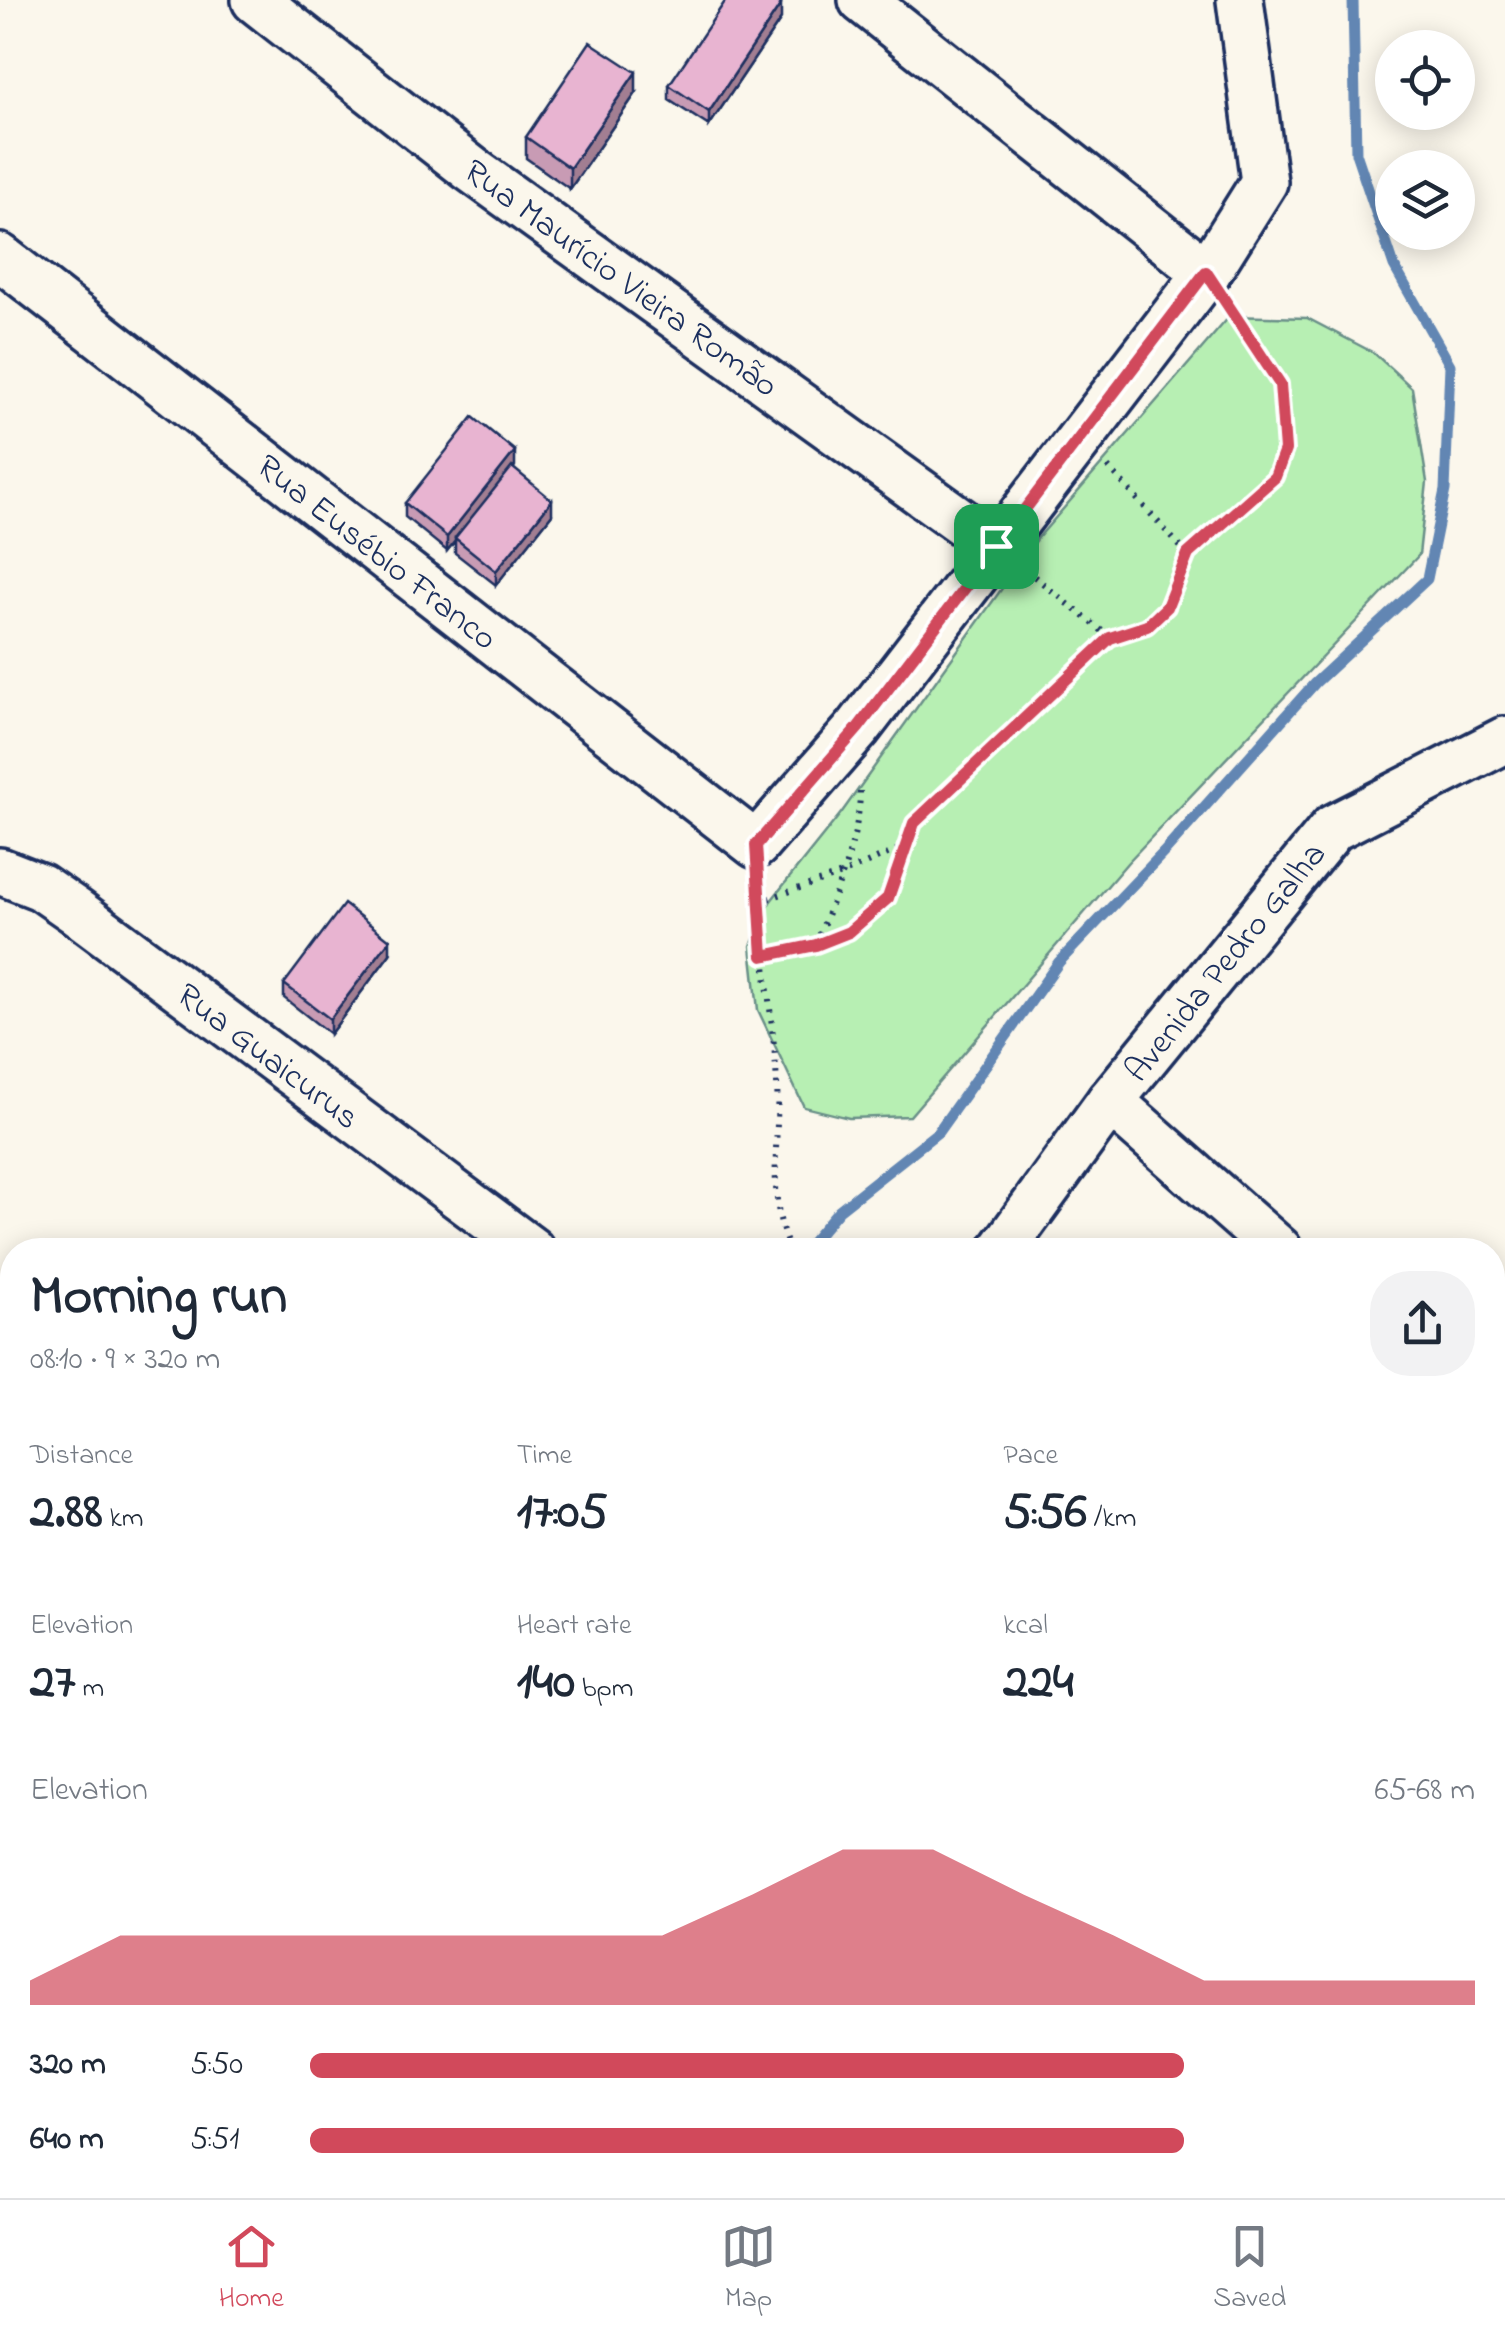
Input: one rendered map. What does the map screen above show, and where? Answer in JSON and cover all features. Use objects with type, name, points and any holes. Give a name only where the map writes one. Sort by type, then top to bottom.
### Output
[{"type":"street","name":"Rua Maurício Vieira Romão","points":[[255,0],[471,169],[996,546]]},
{"type":"street","points":[[862,0],[1206,272]]},
{"type":"street","points":[[756,845],[858,728],[1206,272],[1264,182],[1240,0]]},
{"type":"street","name":"Rua Eusébio Franco","points":[[0,258],[756,845]]},
{"type":"street","name":"Avenida Pedro Galha","points":[[1011,1238],[1110,1102],[1333,828],[1505,740]]},
{"type":"street","name":"Rua Guaicurus","points":[[0,872],[41,887],[77,912],[515,1238]]},
{"type":"street","points":[[1110,1102],[1265,1238]]},
{"type":"path","points":[[763,956],[816,945],[849,932],[888,898],[914,823],[1110,638],[1147,626],[1167,607],[1188,554],[1275,477],[1285,450],[1280,384],[1206,272]]},
{"type":"path","points":[[1080,436],[1188,554]]},
{"type":"path","points":[[996,546],[1110,638]]},
{"type":"path","points":[[816,945],[842,874],[860,798],[858,728]]},
{"type":"path","points":[[756,845],[777,1086],[774,1167],[785,1238]]},
{"type":"path","points":[[758,902],[842,874],[906,846]]},
{"type":"green space","points":[[1230,316],[1307,318],[1374,353],[1412,388],[1427,482],[1419,555],[1128,862],[910,1116],[849,1118],[804,1107],[758,1010],[751,946],[770,902],[842,812],[1038,538]]},
{"type":"building","points":[[726,0],[774,0],[781,4],[709,112],[669,85]]},
{"type":"building","points":[[590,42],[636,72],[570,168],[526,137]]},
{"type":"building","points":[[473,417],[515,451],[447,537],[405,503]]},
{"type":"building","points":[[512,467],[552,500],[496,571],[455,538]]},
{"type":"building","points":[[344,904],[390,940],[330,1019],[284,984]]},
{"type":"waterway","points":[[815,1238],[839,1210],[938,1132],[1059,962],[1166,850],[1315,683],[1427,579],[1445,490],[1450,365],[1394,266],[1356,153],[1353,0]]},
{"type":"route","points":[[1206,272],[1280,384],[1285,450],[1275,477],[1188,554],[1167,607],[1147,626],[1110,638],[914,823],[888,898],[849,932],[816,945],[763,956],[756,845],[858,728],[996,546],[1206,272]]}]
